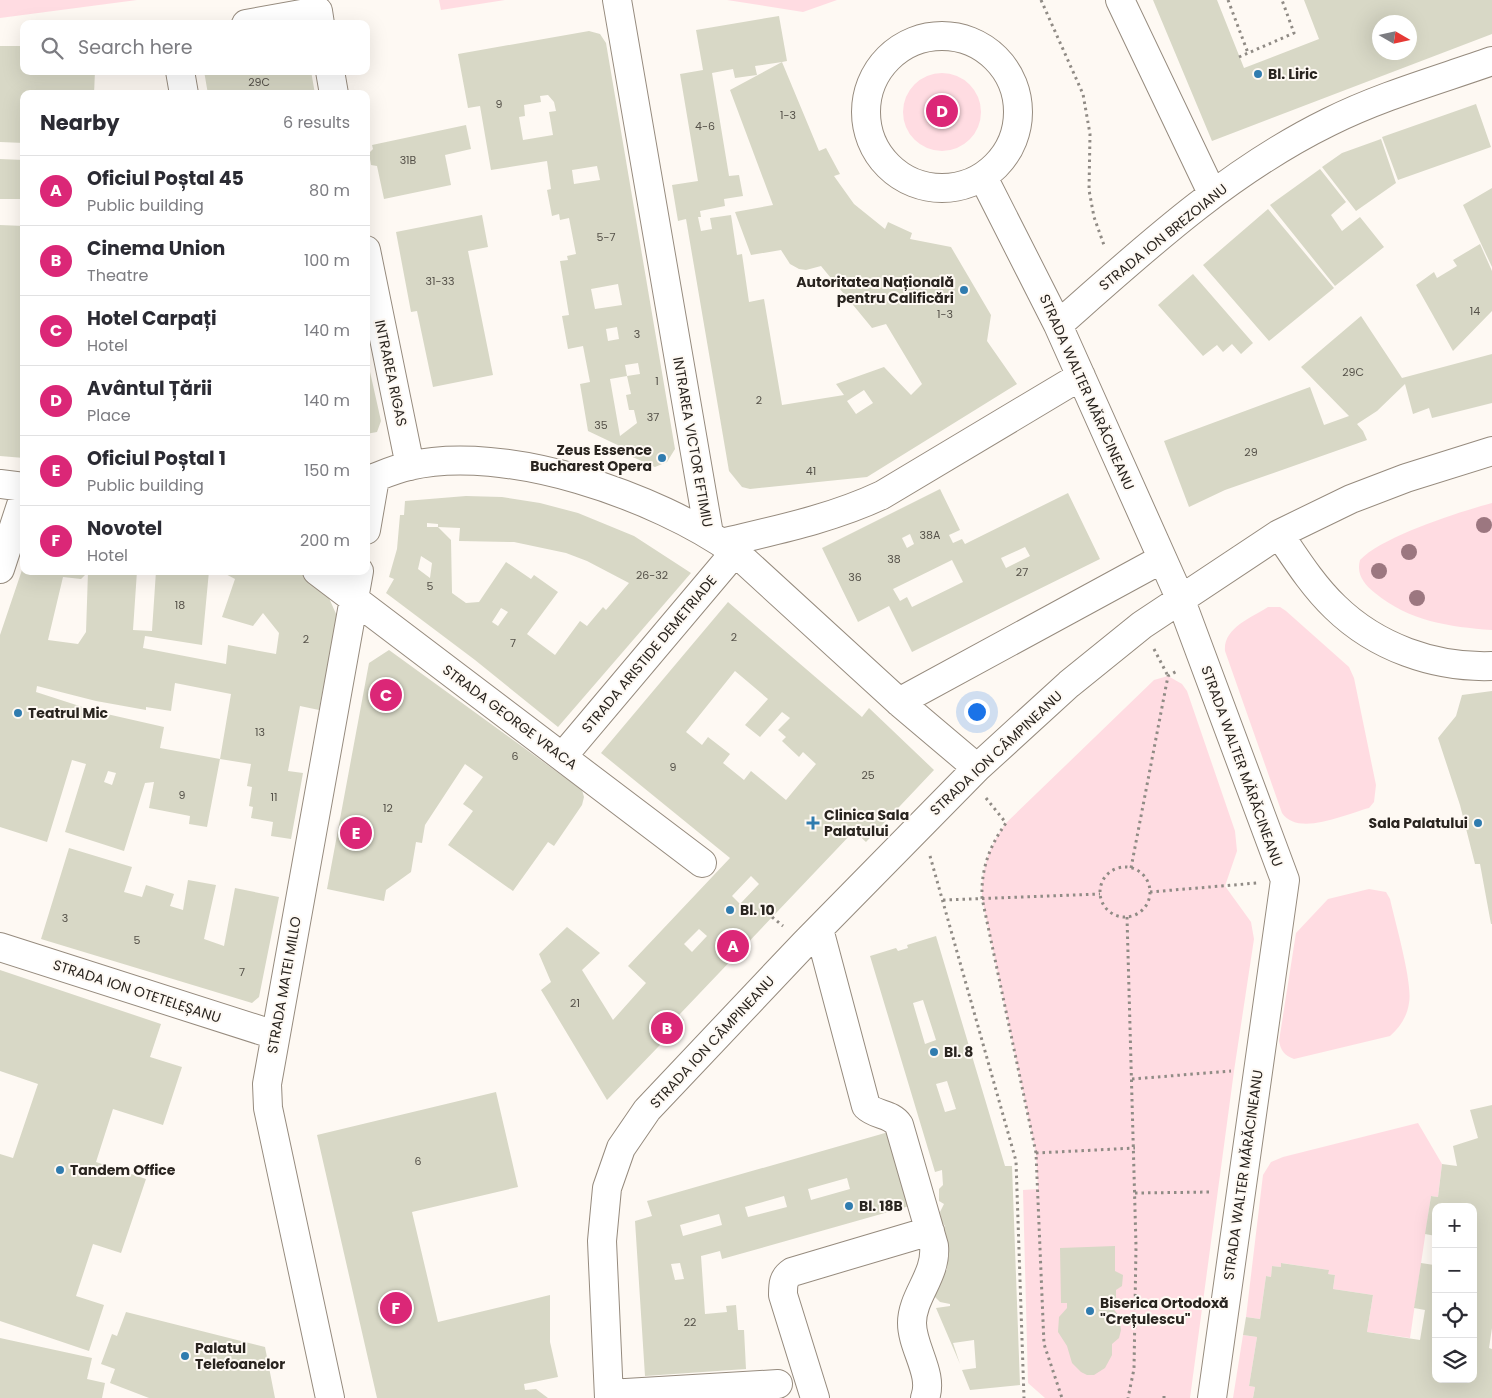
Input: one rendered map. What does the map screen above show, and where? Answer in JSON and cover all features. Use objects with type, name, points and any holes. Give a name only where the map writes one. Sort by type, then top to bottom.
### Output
[{"type":"street","name":"INTRAREA VICTOR EFTIMIU","points":[[617,0],[722,543]]},
{"type":"street","points":[[1120,0],[1212,193]]},
{"type":"street","points":[[288,20],[319,17]]},
{"type":"street","points":[[937,35],[962,38],[985,48],[1003,66],[1015,89],[1019,114],[1014,139],[1002,161],[983,177],[959,187],[934,189],[909,182],[889,168],[874,148],[865,123],[866,98],[875,74],[891,54],[912,41],[937,35]]},
{"type":"street","name":"STRADA ION BREZOIANU","points":[[1058,325],[1212,193],[1282,147],[1330,121],[1383,99],[1492,60]]},
{"type":"street","points":[[181,75],[183,90]]},
{"type":"street","points":[[331,75],[333,90]]},
{"type":"street","name":"STRADA WALTER MĂRĂCINEANU","points":[[983,177],[1058,325],[1180,598],[1284,880],[1212,1398]]},
{"type":"street","name":"INTRAREA RIGAS","points":[[370,270],[410,466]]},
{"type":"street","points":[[722,543],[800,524],[857,507],[874,499],[1081,376]]},
{"type":"street","name":"STRADA ION CÂMPINEANU","points":[[609,1396],[602,1241],[606,1188],[621,1148],[647,1110],[973,772],[1069,684],[1142,625],[1279,534],[1351,499],[1406,478],[1492,451]]},
{"type":"street","points":[[371,479],[410,466],[476,462],[540,470],[613,491],[672,515],[722,543],[899,702],[973,772]]},
{"type":"street","points":[[0,484],[20,486]]},
{"type":"street","points":[[0,570],[20,508]]},
{"type":"street","points":[[1279,534],[1308,576],[1334,606],[1358,628],[1390,646],[1435,661],[1492,666]]},
{"type":"street","name":"STRADA ARISTIDE DEMETRIADE","points":[[563,756],[722,543]]},
{"type":"street","points":[[899,702],[1162,560]]},
{"type":"street","name":"STRADA GEORGE VRACA","points":[[322,575],[702,863]]},
{"type":"street","name":"STRADA MATEI MILLO","points":[[330,1398],[268,1108],[268,1084],[275,1035],[358,575]]},
{"type":"street","points":[[820,929],[866,1106],[874,1112],[895,1119],[899,1125],[934,1246],[934,1264],[912,1320],[913,1336],[928,1383],[925,1398]]},
{"type":"street","name":"STRADA ION OTETELEȘANU","points":[[0,947],[275,1035]]},
{"type":"street","points":[[814,1398],[783,1295],[783,1285],[786,1276],[792,1272],[930,1231]]},
{"type":"street","points":[[609,1396],[778,1384]]},
{"type":"path","points":[[1041,0],[1083,94],[1090,134],[1089,190],[1094,217],[1116,274]]},
{"type":"path","points":[[1228,0],[1248,53]]},
{"type":"path","points":[[1239,57],[1294,33],[1282,0]]},
{"type":"path","points":[[1131,868],[1168,676],[1202,657]]},
{"type":"path","points":[[973,772],[1006,823],[987,856],[982,878],[982,898],[1036,1153],[1044,1344],[1062,1398]]},
{"type":"path","points":[[921,825],[1016,1161],[1024,1398]]},
{"type":"path","points":[[1131,868],[1146,879],[1150,892],[1147,905],[1142,911],[1127,917],[1113,914],[1106,909],[1100,894],[1104,879],[1109,873],[1116,869],[1131,868]]},
{"type":"path","points":[[1150,892],[1284,880]]},
{"type":"path","points":[[943,900],[1100,894]]},
{"type":"path","points":[[1127,917],[1135,1193],[1134,1369],[1128,1398]]},
{"type":"path","points":[[1132,1079],[1257,1069]]},
{"type":"path","points":[[1036,1153],[1134,1148]]},
{"type":"path","points":[[1135,1193],[1240,1192]]},
{"type":"shaded area","points":[[0,0],[137,0],[0,18]]},
{"type":"shaded area","points":[[439,0],[505,0],[441,10]]},
{"type":"shaded area","points":[[727,0],[837,0],[803,12]]},
{"type":"shaded area","points":[[942,73],[957,76],[970,84],[978,97],[981,112],[978,127],[970,140],[957,148],[942,151],[927,148],[914,140],[906,127],[903,112],[906,97],[914,84],[927,76]]},
{"type":"shaded area","points":[[1492,503],[1492,630],[1460,627],[1416,616],[1388,603],[1364,582],[1359,570],[1360,560],[1371,551],[1422,526]]},
{"type":"shaded area","points":[[1268,607],[1280,607],[1286,611],[1349,667],[1354,678],[1376,785],[1374,802],[1369,808],[1336,819],[1310,824],[1289,820],[1282,813],[1225,651],[1228,636],[1233,630],[1239,624]]},
{"type":"shaded area","points":[[1168,676],[1182,684],[1187,691],[1235,831],[1237,851],[1225,886],[1251,922],[1254,939],[1234,1071],[1190,1398],[1045,1398],[1028,1383],[1023,1190],[1038,1189],[1036,1153],[982,898],[983,877],[987,859],[1006,823],[1154,680]]},
{"type":"shaded area","points":[[1369,889],[1386,892],[1390,899],[1403,952],[1410,994],[1405,1017],[1390,1036],[1294,1059],[1285,1054],[1279,1041],[1296,933],[1328,899]]},
{"type":"shaded area","points":[[1418,1123],[1442,1164],[1438,1197],[1431,1196],[1410,1338],[1367,1332],[1373,1295],[1333,1289],[1335,1275],[1328,1274],[1328,1270],[1282,1263],[1281,1267],[1272,1266],[1271,1277],[1266,1276],[1260,1319],[1246,1317],[1263,1175],[1271,1162],[1283,1157]]},
{"type":"shaded area","points":[[1243,1335],[1257,1337],[1249,1386],[1255,1387],[1253,1398],[1233,1398]]},
{"type":"building","points":[[1153,0],[1217,0],[1244,68],[1319,39],[1304,0],[1492,0],[1492,34],[1212,141]]},
{"type":"building","points":[[779,16],[787,61],[782,62],[819,151],[826,148],[840,174],[834,176],[854,204],[885,229],[888,222],[912,233],[910,239],[951,247],[991,315],[987,341],[1017,384],[867,477],[750,489],[742,487],[729,471],[686,219],[678,221],[672,185],[698,181],[680,74],[703,70],[696,30]],"holes":[[[782,62],[730,90],[773,205],[735,212],[751,255],[781,250],[790,264],[799,269],[806,270],[821,266],[872,328],[886,324],[922,384],[911,395],[884,367],[836,384],[844,395],[782,405],[764,299],[749,302],[742,254],[737,255],[731,215],[710,218],[712,229],[701,231],[698,217],[701,217],[700,211],[725,206],[724,199],[743,196],[739,175],[729,176],[712,73],[733,69],[735,78],[757,75],[755,66]],[[864,390],[873,403],[856,414],[847,401]]]},
{"type":"building","points":[[589,31],[600,34],[606,43],[675,449],[667,462],[655,467],[626,454],[628,450],[588,431],[580,384],[590,382],[583,346],[568,349],[562,316],[569,315],[560,261],[568,260],[567,256],[576,254],[569,218],[560,220],[559,214],[552,216],[547,190],[551,189],[547,161],[491,170],[480,106],[468,108],[458,54]],"holes":[[[548,95],[554,102],[556,111],[549,112],[553,135],[523,140],[519,117],[525,116],[524,105],[541,102],[540,96]],[[597,166],[600,180],[574,184],[572,170]],[[618,284],[622,305],[595,309],[591,289]],[[617,327],[619,339],[608,341],[606,329]],[[638,363],[640,374],[627,376],[625,365]],[[627,376],[631,394],[626,395],[629,410],[634,410],[637,423],[620,436],[610,379]]]},
{"type":"building","points":[[0,46],[20,46],[20,75],[95,75],[94,90],[20,90],[20,143],[0,142]]},
{"type":"building","points":[[205,75],[312,75],[314,90],[207,90]]},
{"type":"building","points":[[1476,104],[1491,147],[1398,180],[1382,137]]},
{"type":"building","points":[[466,125],[471,149],[445,155],[451,185],[384,199],[377,166],[371,165],[370,152],[373,149],[372,145]]},
{"type":"building","points":[[1381,139],[1396,183],[1356,211],[1322,167],[1342,153]]},
{"type":"building","points":[[0,159],[20,160],[20,199],[0,199]]},
{"type":"building","points":[[1320,169],[1346,202],[1331,215],[1342,231],[1360,217],[1384,247],[1335,286],[1270,205]]},
{"type":"building","points":[[1492,188],[1492,267],[1463,205]]},
{"type":"building","points":[[1268,209],[1334,288],[1269,341],[1203,265]]},
{"type":"building","points":[[482,215],[488,247],[468,251],[493,375],[433,387],[417,311],[411,312],[396,232]]},
{"type":"building","points":[[0,225],[20,226],[20,458],[0,456]]},
{"type":"building","points":[[1480,244],[1492,271],[1492,311],[1453,351],[1416,285],[1434,272],[1437,278],[1457,266],[1453,260]]},
{"type":"building","points":[[1193,274],[1253,343],[1241,354],[1232,344],[1223,352],[1217,345],[1203,356],[1158,305]]},
{"type":"building","points":[[1361,316],[1402,378],[1492,354],[1492,403],[1432,418],[1429,408],[1413,414],[1405,384],[1377,411],[1357,424],[1367,440],[1225,490],[1189,507],[1164,441],[1310,387],[1324,425],[1349,416],[1301,367]]},
{"type":"building","points":[[370,372],[381,421],[377,432],[370,433]]},
{"type":"building","points":[[940,489],[960,530],[949,535],[953,543],[962,539],[965,544],[1068,493],[1100,559],[912,652],[889,606],[858,622],[822,548]],"holes":[[[910,534],[914,544],[907,548],[902,538]],[[1025,547],[1030,556],[1006,568],[1001,558]],[[952,560],[963,582],[912,607],[907,597],[900,601],[893,589]]]},
{"type":"building","points":[[466,496],[502,497],[540,503],[578,513],[634,536],[691,573],[558,727],[475,660],[386,593],[394,579],[389,577],[397,549],[400,515],[404,515],[405,501]],"holes":[[[427,523],[438,524],[438,527],[427,527]],[[438,527],[460,528],[459,541],[514,542],[566,553],[587,561],[629,583],[606,610],[603,607],[587,626],[580,621],[555,655],[527,634],[558,592],[534,575],[531,579],[506,562],[479,602],[466,603],[452,593],[451,540]],[[421,556],[432,563],[430,578],[418,569]],[[501,608],[508,612],[498,626],[492,622]]]},
{"type":"building","points":[[20,575],[85,575],[81,579],[63,577],[48,640],[78,644],[86,632],[88,575],[137,575],[133,630],[152,631],[156,575],[209,575],[202,645],[145,636],[143,648],[226,664],[228,645],[276,654],[279,633],[263,613],[253,626],[222,617],[235,579],[228,575],[303,575],[328,596],[337,616],[319,710],[300,706],[288,771],[303,773],[291,839],[271,836],[273,822],[251,818],[253,807],[249,806],[252,787],[247,786],[251,764],[220,759],[207,827],[189,824],[190,816],[149,808],[154,782],[145,783],[124,851],[65,832],[86,764],[72,760],[47,842],[0,827],[0,635]],"holes":[[[175,683],[231,694],[220,759],[160,748],[164,727],[98,712],[36,692],[37,686],[96,701],[146,710],[146,707],[171,711]],[[108,771],[116,773],[112,785],[104,782]]]},
{"type":"building","points":[[728,602],[862,717],[869,708],[934,770],[866,842],[854,831],[679,1015],[684,1020],[607,1100],[541,990],[551,982],[539,954],[567,927],[600,953],[582,970],[613,1020],[646,983],[628,966],[730,858],[601,753]],"holes":[[[735,671],[768,699],[745,725],[760,737],[782,712],[790,718],[778,730],[786,737],[782,741],[799,757],[803,752],[816,764],[786,800],[751,771],[744,780],[723,763],[730,754],[708,737],[702,745],[686,732]],[[751,876],[759,884],[740,904],[732,896]],[[699,929],[707,936],[692,952],[684,944]]]},
{"type":"building","points":[[389,650],[582,790],[584,797],[582,805],[554,846],[548,842],[513,891],[448,845],[473,811],[463,804],[483,777],[465,764],[425,825],[422,843],[416,842],[411,872],[386,890],[384,901],[327,889],[369,663]]},
{"type":"building","name":"Sala Palatului","points":[[1492,691],[1491,924],[1480,864],[1475,864],[1460,805],[1438,738],[1456,716],[1462,695]]},
{"type":"building","points":[[69,848],[132,867],[124,892],[142,897],[146,885],[174,894],[170,906],[183,910],[188,880],[216,885],[204,939],[224,946],[235,888],[279,897],[259,997],[252,1003],[41,939]]},
{"type":"building","points":[[936,936],[1005,1166],[1012,1166],[1020,1385],[970,1390],[962,1370],[976,1368],[974,1340],[953,1343],[960,1364],[936,1308],[950,1306],[950,1304],[940,1302],[932,1294],[942,1271],[947,1270],[947,1262],[943,1259],[941,1231],[945,1226],[941,1221],[940,1212],[944,1204],[939,1201],[939,1189],[943,1185],[942,1170],[935,1172],[870,956],[896,948],[898,951],[908,948],[907,945]],"holes":[[[923,1000],[936,1040],[925,1044],[913,1003]],[[947,1081],[956,1109],[945,1112],[936,1084]]]},
{"type":"building","name":"Tandem Office","points":[[0,970],[161,1024],[150,1057],[182,1067],[163,1125],[113,1109],[96,1162],[146,1179],[121,1253],[93,1244],[76,1296],[104,1305],[89,1351],[0,1321],[0,1154],[13,1158],[38,1084],[0,1071]]},
{"type":"building","points":[[496,1092],[518,1187],[412,1212],[438,1322],[550,1295],[550,1342],[558,1377],[524,1384],[525,1390],[536,1389],[548,1398],[377,1398],[317,1135]]},
{"type":"building","points":[[1492,1105],[1492,1328],[1489,1348],[1492,1349],[1492,1398],[1253,1398],[1255,1387],[1249,1386],[1257,1337],[1243,1335],[1246,1317],[1260,1319],[1266,1276],[1271,1277],[1272,1266],[1281,1267],[1281,1263],[1329,1270],[1328,1274],[1335,1275],[1333,1289],[1373,1295],[1367,1332],[1420,1340],[1425,1310],[1414,1308],[1421,1263],[1432,1265],[1432,1383],[1477,1383],[1477,1203],[1432,1203],[1432,1235],[1425,1234],[1431,1196],[1438,1197],[1442,1164],[1457,1166],[1453,1146],[1478,1138],[1470,1110]]},
{"type":"building","name":"Bl. 18B","points":[[892,1131],[913,1205],[722,1259],[720,1251],[701,1256],[705,1314],[727,1312],[726,1306],[736,1305],[738,1330],[744,1330],[746,1369],[645,1376],[635,1221],[652,1216],[647,1201]],"holes":[[[847,1178],[850,1189],[811,1200],[808,1189]],[[784,1196],[787,1207],[748,1217],[745,1207]],[[719,1214],[722,1225],[683,1236],[680,1225]],[[680,1263],[684,1279],[675,1280],[671,1264]]]},
{"type":"building","name":"Biserica Ortodoxă \"Crețulescu\"","points":[[1115,1246],[1115,1271],[1123,1275],[1122,1286],[1116,1290],[1116,1301],[1112,1301],[1112,1307],[1119,1316],[1121,1330],[1119,1338],[1112,1344],[1112,1355],[1105,1368],[1094,1375],[1087,1375],[1072,1363],[1067,1346],[1058,1332],[1059,1317],[1067,1308],[1067,1303],[1061,1303],[1060,1248]]},
{"type":"building","name":"Palatul Telefoanelor","points":[[126,1312],[265,1347],[275,1398],[149,1398],[110,1383],[115,1369],[101,1364],[112,1334],[117,1336]]},
{"type":"building","points":[[0,1338],[92,1358],[87,1379],[105,1383],[102,1398],[0,1398]]},
{"type":"place","name":"Bl. Liric","points":[[1258,74]]},
{"type":"place","name":"Avântul Țării","points":[[942,111]]},
{"type":"place","name":"Autoritatea Națională pentru Calificări","points":[[964,290]]},
{"type":"place","name":"Zeus Essence Bucharest Opera","points":[[662,458]]},
{"type":"place","name":"Hotel Carpați","points":[[386,695]]},
{"type":"place","name":"Teatrul Mic","points":[[18,713]]},
{"type":"place","name":"Clinica Sala Palatului","points":[[813,823]]},
{"type":"place","name":"Sala Palatului","points":[[1478,823]]},
{"type":"place","name":"Oficiul Poștal 1","points":[[356,833]]},
{"type":"place","name":"Bl. 10","points":[[730,910]]},
{"type":"place","name":"Oficiul Poștal 45","points":[[733,946]]},
{"type":"place","name":"Cinema Union","points":[[667,1028]]},
{"type":"place","name":"Bl. 8","points":[[934,1052]]},
{"type":"place","name":"Tandem Office","points":[[60,1170]]},
{"type":"place","name":"Bl. 18B","points":[[849,1206]]},
{"type":"place","name":"Novotel","points":[[396,1308]]},
{"type":"place","name":"Biserica Ortodoxă \"Crețulescu\"","points":[[1090,1311]]},
{"type":"place","name":"Palatul Telefoanelor","points":[[185,1356]]}]
